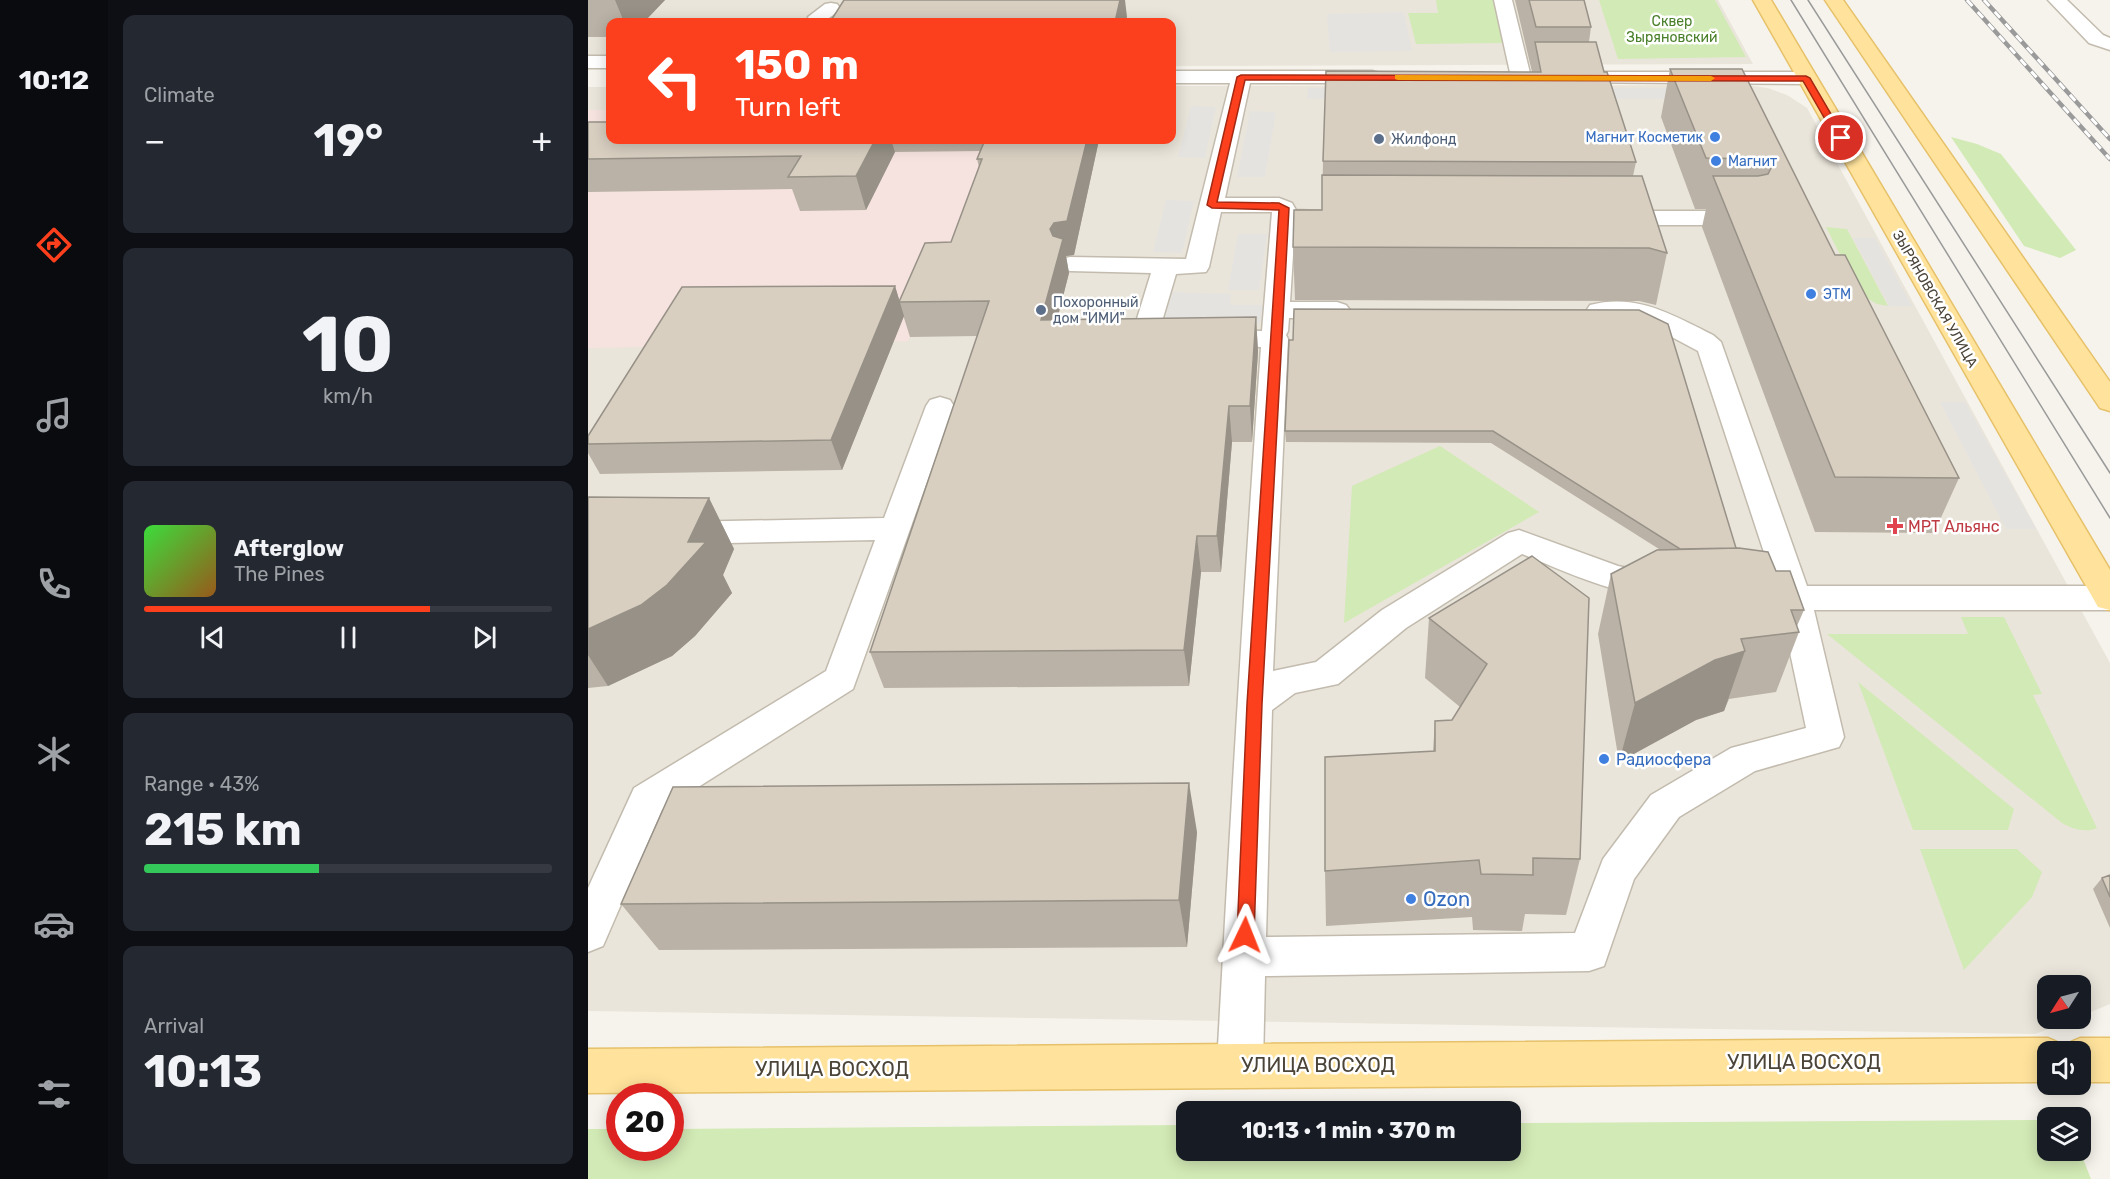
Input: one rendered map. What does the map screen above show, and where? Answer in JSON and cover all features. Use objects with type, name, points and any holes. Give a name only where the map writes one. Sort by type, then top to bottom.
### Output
[{"type":"main road","name":"ЗЫРЯНОВСКАЯ УЛИЦА","points":[[1762,0],[2110,598]]},
{"type":"main road","points":[[1834,0],[2110,402]]},
{"type":"main road","name":"УЛИЦА ВОСХОД","points":[[588,1071],[2037,1060]]},
{"type":"main road","points":[[2091,1060],[2110,1060]]},
{"type":"street","points":[[1503,0],[1511,77],[1806,78]]},
{"type":"street","points":[[2057,0],[2096,39],[2110,44]]},
{"type":"street","points":[[588,62],[606,62]]},
{"type":"street","points":[[1176,77],[1390,77]]},
{"type":"street","points":[[1070,264],[1197,267],[1241,77]]},
{"type":"street","points":[[588,80],[606,80]]},
{"type":"street","points":[[1212,205],[1284,208],[1275,324],[1254,704],[1240,1065]]},
{"type":"street","points":[[1283,217],[1359,218]]},
{"type":"street","points":[[1593,218],[1745,218]]},
{"type":"street","points":[[1166,266],[1145,334],[1275,324],[1357,310]]},
{"type":"street","points":[[1244,957],[1588,952],[1617,871],[1665,806],[1744,759],[1826,737],[1795,598],[1711,348],[1704,341],[1645,312],[1569,311]]},
{"type":"street","points":[[588,933],[648,799],[841,679],[940,406]]},
{"type":"street","points":[[647,534],[895,529]]},
{"type":"street","points":[[1254,704],[1286,681],[1326,674],[1394,619],[1519,541],[1613,577],[1679,588]]},
{"type":"street","points":[[1745,598],[2110,598]]},
{"type":"shaded area","points":[[588,0],[1718,0],[1753,64],[1176,66],[1176,18],[606,18],[606,68],[588,69]]},
{"type":"shaded area","points":[[1404,12],[1412,51],[1330,52],[1327,14]]},
{"type":"shaded area","points":[[1747,85],[1768,88],[1787,95],[1807,108],[2110,663],[2110,1004],[2091,1012],[2091,975],[2037,975],[2037,1029],[2048,1029],[2035,1034],[588,1011],[588,87],[606,87],[606,144],[1176,144],[1176,86]]},
{"type":"shaded area","points":[[1308,88],[1687,88],[1692,99],[1307,99]]},
{"type":"shaded area","points":[[1191,106],[1216,107],[1205,158],[1178,157]]},
{"type":"shaded area","points":[[588,110],[606,110],[606,144],[1086,144],[1064,233],[1079,233],[1069,276],[935,277],[908,341],[588,348]]},
{"type":"shaded area","points":[[1250,111],[1276,112],[1265,177],[1237,177]]},
{"type":"shaded area","points":[[1166,200],[1194,201],[1182,253],[1153,252]]},
{"type":"shaded area","points":[[1238,234],[1267,234],[1259,290],[1228,290]]},
{"type":"shaded area","points":[[1853,238],[1875,238],[1912,306],[1889,306]]},
{"type":"shaded area","points":[[1171,292],[1231,294],[1230,305],[1263,305],[1260,323],[1164,321]]},
{"type":"shaded area","points":[[1940,402],[1965,402],[2036,529],[2006,529]]},
{"type":"green space","points":[[1436,0],[1493,0],[1504,43],[1416,44],[1408,13],[1438,13]]},
{"type":"green space","name":"Cквер Зыряновский","points":[[1599,0],[1715,0],[1746,57],[1618,59]]},
{"type":"green space","points":[[1951,137],[2001,154],[2076,250],[2060,258],[2024,246]]},
{"type":"green space","points":[[1826,227],[1847,229],[1888,306],[1877,304],[1860,294]]},
{"type":"green space","points":[[1440,446],[1539,512],[1344,623],[1352,486]]},
{"type":"green space","points":[[1961,617],[2004,617],[2042,694],[2033,695],[2097,828],[2079,830],[2062,823],[1827,634],[1968,634]]},
{"type":"green space","points":[[1858,682],[2014,809],[2008,830],[1913,830]]},
{"type":"green space","points":[[1920,849],[2017,849],[2042,872],[2032,897],[1964,970]]},
{"type":"green space","points":[[2037,1120],[2037,1161],[2084,1161],[2091,1179],[588,1179],[588,1129],[606,1129],[606,1161],[684,1161],[684,1129],[1176,1125],[1176,1161],[1521,1161],[1521,1123]]},
{"type":"building","points":[[844,0],[1120,0],[1116,18],[833,18]]},
{"type":"building","points":[[1529,0],[1584,0],[1591,27],[1536,27]]},
{"type":"building","points":[[1535,42],[1596,42],[1604,72],[1607,72],[1636,162],[1323,161],[1326,71],[1541,72]]},
{"type":"building","points":[[1670,69],[1742,69],[1835,255],[1845,255],[1959,478],[1835,477],[1713,176],[1758,176],[1768,174],[1772,166],[1766,160],[1758,159],[1706,158]]},
{"type":"building","points":[[588,122],[606,122],[606,144],[873,144],[856,176],[788,177],[801,156],[588,159]]},
{"type":"building","points":[[983,144],[1086,144],[1067,221],[1054,223],[1050,229],[1053,236],[1063,239],[1041,320],[1256,317],[1250,406],[1229,406],[1217,536],[1197,536],[1184,650],[870,652],[989,301],[899,302],[925,243],[951,242],[982,159],[977,159]]},
{"type":"building","points":[[1322,175],[1642,176],[1667,253],[1649,248],[1293,247],[1294,210],[1322,210]]},
{"type":"building","points":[[895,286],[831,440],[588,444],[588,436],[682,287]]},
{"type":"building","points":[[1294,309],[1639,310],[1668,324],[1736,548],[1680,549],[1493,431],[1285,431],[1289,340],[1293,340]]},
{"type":"building","points":[[588,497],[709,498],[688,542],[706,542],[667,585],[641,605],[588,629]]},
{"type":"building","points":[[1739,548],[1768,552],[1776,571],[1790,571],[1804,610],[1791,610],[1799,632],[1741,639],[1745,651],[1715,660],[1635,703],[1611,574],[1657,550]]},
{"type":"building","points":[[1532,556],[1589,598],[1580,859],[1533,858],[1533,875],[1481,874],[1479,860],[1325,871],[1325,757],[1435,751],[1435,721],[1452,720],[1487,664],[1429,618]]},
{"type":"building","points":[[1189,783],[1179,900],[621,904],[673,787]]},
{"type":"building","points":[[2110,875],[2110,897],[2102,878]]},
{"type":"tram line","points":[[1791,0],[2110,518]]},
{"type":"tram line","points":[[1808,0],[2110,473]]},
{"type":"railway","points":[[1967,0],[2110,159]]},
{"type":"railway","points":[[1984,0],[2110,139]]},
{"type":"slow traffic","points":[[1398,77],[1711,78]]},
{"type":"place","name":"Магнит Косметик","points":[[1715,137]]},
{"type":"place","name":"Жилфонд","points":[[1379,139]]},
{"type":"place","name":"Магнит","points":[[1716,161]]},
{"type":"place","name":"ЭТМ","points":[[1811,294]]},
{"type":"place","name":"Похоронный дом \"ИМИ\"","points":[[1041,310]]},
{"type":"place","name":"МРТ Альянс","points":[[1895,526]]},
{"type":"place","name":"Радиосфера","points":[[1604,759]]},
{"type":"place","name":"Ozon","points":[[1411,899]]},
{"type":"route","points":[[1245,935],[1254,704],[1276,310],[1284,208],[1212,205],[1241,77],[1806,78],[1841,138]]}]
